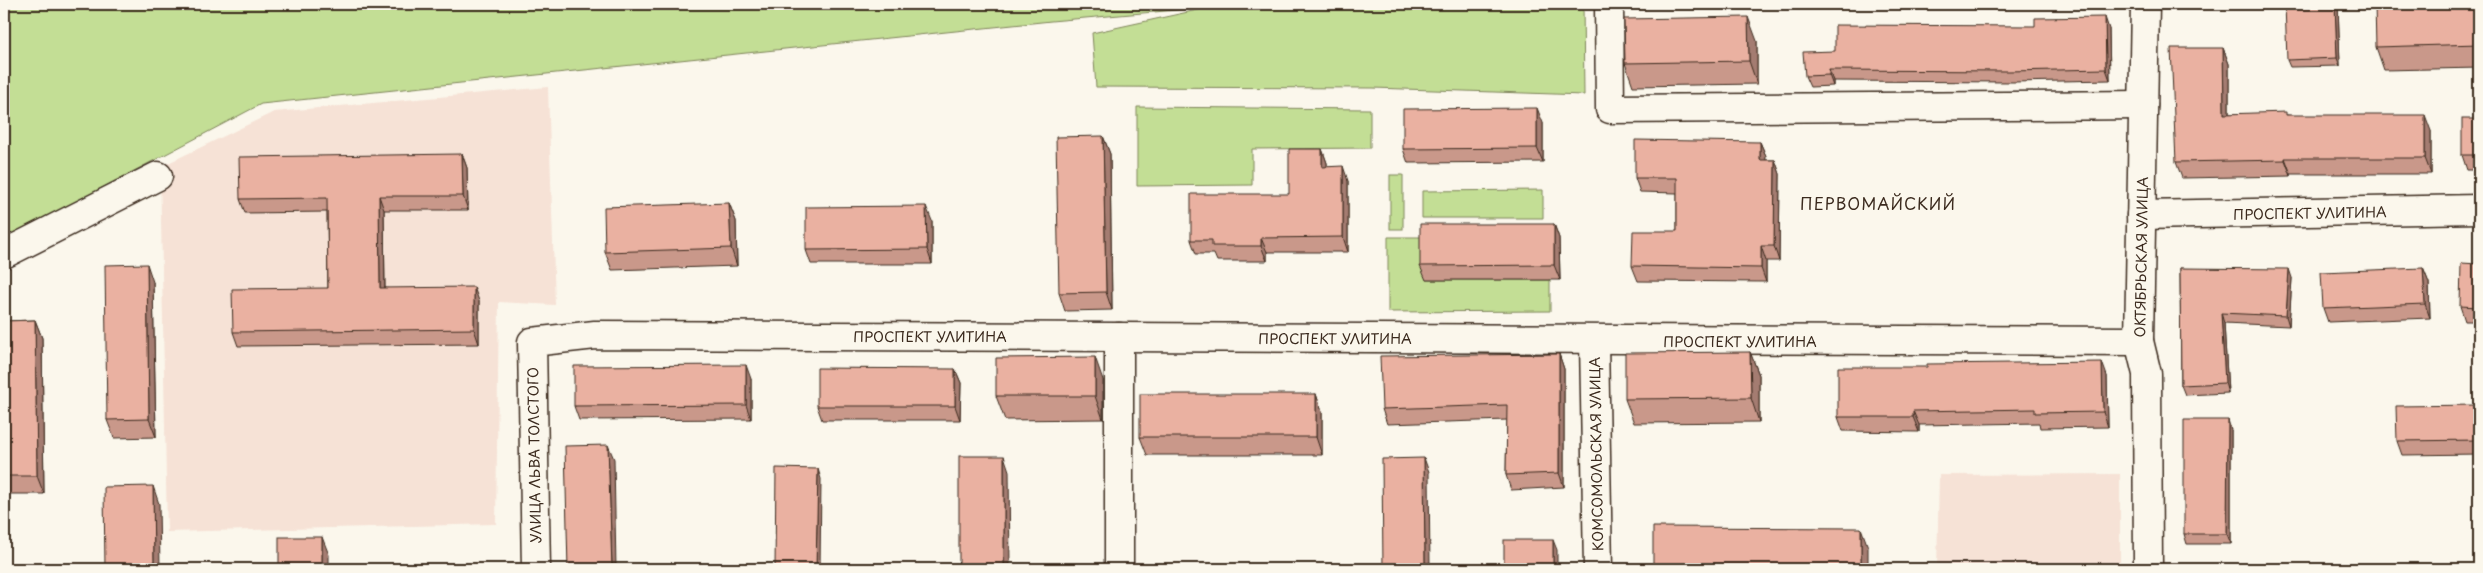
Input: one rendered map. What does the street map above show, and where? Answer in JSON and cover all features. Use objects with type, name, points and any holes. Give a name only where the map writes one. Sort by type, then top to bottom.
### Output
[{"type":"street","points":[[1609,4],[1610,109],[2144,105]]},
{"type":"street","name":"ОКТЯБРЬСКАЯ УЛИЦА","points":[[2145,4],[2139,341],[2147,374],[2148,569]]},
{"type":"street","points":[[4,254],[158,176]]},
{"type":"street","name":"ПРОСПЕКТ УЛИТИНА","points":[[2141,215],[2479,209]]},
{"type":"street","name":"ПРОСПЕКТ УЛИТИНА","points":[[532,342],[594,335],[2139,341]]},
{"type":"street","points":[[1119,337],[1119,569]]},
{"type":"street","name":"КОМСОМОЛЬСКАЯ УЛИЦА","points":[[1594,340],[1598,569]]},
{"type":"street","name":"УЛИЦА ЛЬВА ТОЛСТОГО","points":[[532,342],[536,569]]},
{"type":"shaded area","points":[[548,87],[555,305],[499,302],[496,524],[167,532],[160,167],[274,112]]},
{"type":"shaded area","points":[[2120,474],[2120,569],[1937,569],[1939,475]]},
{"type":"green space","points":[[4,4],[1583,4],[1584,95],[1373,88],[1096,87],[1092,33],[1211,7],[1051,21],[261,104],[77,201],[4,242]]},
{"type":"green space","points":[[1137,107],[1370,109],[1370,148],[1252,149],[1252,185],[1137,186]]},
{"type":"green space","points":[[1390,175],[1403,175],[1403,229],[1390,229]]},
{"type":"green space","points":[[1543,190],[1543,218],[1422,218],[1422,191]]},
{"type":"green space","points":[[1388,237],[1425,237],[1426,280],[1550,280],[1550,311],[1388,312]]},
{"type":"building","points":[[2285,4],[2335,4],[2337,58],[2287,60]]},
{"type":"building","points":[[2375,4],[2479,4],[2479,44],[2376,47]]},
{"type":"building","points":[[1748,17],[1749,61],[1625,63],[1624,19]]},
{"type":"building","points":[[2105,17],[2106,69],[2009,71],[1829,70],[1829,75],[1805,76],[1803,52],[1835,51],[1835,25],[2035,26],[2035,18]]},
{"type":"building","points":[[2171,48],[2223,48],[2224,114],[2286,112],[2286,115],[2425,115],[2425,158],[2285,158],[2285,160],[2176,162]]},
{"type":"building","points":[[1537,108],[1537,148],[1403,149],[1403,109]]},
{"type":"building","points":[[2462,119],[2479,119],[2479,155],[2462,155]]},
{"type":"building","points":[[1103,136],[1106,292],[1059,293],[1056,137]]},
{"type":"building","points":[[1635,140],[1760,142],[1760,160],[1775,160],[1774,246],[1761,246],[1761,268],[1632,266],[1633,231],[1677,231],[1677,178],[1635,178]]},
{"type":"building","points":[[1289,149],[1322,149],[1322,167],[1343,166],[1343,237],[1261,238],[1261,246],[1212,246],[1212,240],[1191,240],[1191,194],[1289,194]]},
{"type":"building","points":[[462,154],[463,196],[379,196],[380,288],[474,287],[474,329],[233,332],[232,289],[328,288],[327,198],[240,199],[239,157]]},
{"type":"building","points":[[729,203],[731,248],[605,252],[604,207]]},
{"type":"building","points":[[926,206],[927,249],[806,250],[806,207]]},
{"type":"building","points":[[1420,224],[1554,224],[1554,265],[1420,266]]},
{"type":"building","points":[[2461,263],[2479,264],[2479,307],[2460,306]]},
{"type":"building","points":[[147,264],[149,419],[107,420],[105,265]]},
{"type":"building","points":[[2180,268],[2289,269],[2286,316],[2221,313],[2225,383],[2181,385]]},
{"type":"building","points":[[2423,268],[2425,304],[2323,308],[2321,272]]},
{"type":"building","points":[[35,320],[37,476],[4,476],[4,321]]},
{"type":"building","points":[[1750,352],[1751,398],[1625,399],[1625,353]]},
{"type":"building","points":[[1559,354],[1559,473],[1506,475],[1507,405],[1382,409],[1380,356]]},
{"type":"building","points":[[1095,357],[1095,396],[996,396],[996,358]]},
{"type":"building","points":[[2102,362],[2103,412],[2035,413],[2035,409],[1913,411],[1913,417],[1838,417],[1838,367],[1927,367],[1927,364]]},
{"type":"building","points":[[746,365],[746,405],[574,406],[574,366]]},
{"type":"building","points":[[817,368],[955,369],[955,406],[817,406]]},
{"type":"building","points":[[1140,394],[1316,394],[1316,437],[1140,437]]},
{"type":"building","points":[[2479,405],[2479,440],[2397,441],[2396,406]]},
{"type":"building","points":[[2184,420],[2228,420],[2227,534],[2184,534]]},
{"type":"building","points":[[608,445],[612,569],[568,569],[565,446]]},
{"type":"building","points":[[959,456],[1004,456],[1004,569],[959,569]]},
{"type":"building","points":[[1424,458],[1425,569],[1383,569],[1382,459]]},
{"type":"building","points":[[776,468],[818,469],[816,569],[775,569]]},
{"type":"building","points":[[153,486],[154,569],[105,569],[104,487]]},
{"type":"building","points":[[1653,527],[1861,528],[1861,569],[1653,569]]},
{"type":"building","points":[[279,537],[322,537],[322,569],[279,569]]},
{"type":"building","points":[[1504,540],[1553,540],[1553,569],[1504,569]]},
{"type":"district","name":"ПЕРВОМАЙСКИЙ","points":[[1878,203]]}]
